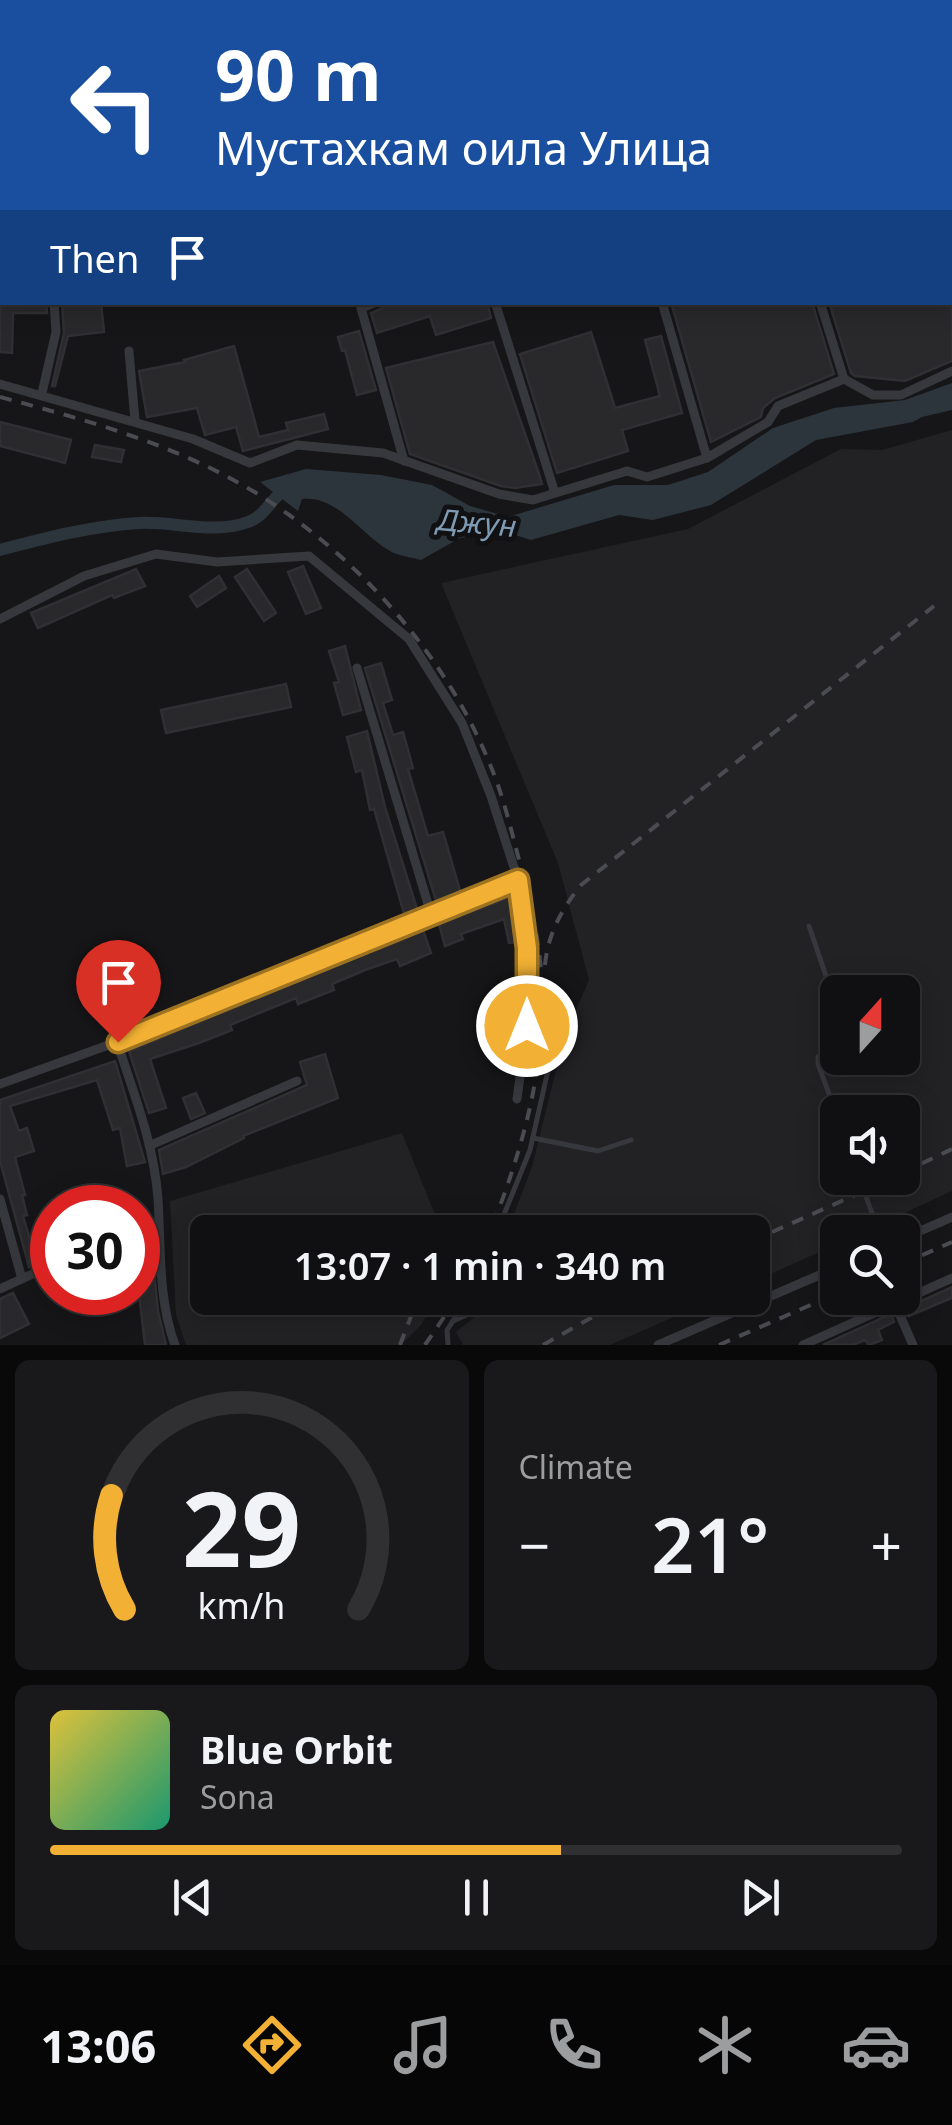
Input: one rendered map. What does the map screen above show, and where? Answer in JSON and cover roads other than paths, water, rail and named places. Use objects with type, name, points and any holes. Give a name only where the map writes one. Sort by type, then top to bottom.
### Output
[{"type":"street","points":[[42,393],[56,332],[54,305]]},
{"type":"street","points":[[370,305],[361,308],[404,460]]},
{"type":"street","points":[[496,305],[555,493]]},
{"type":"street","points":[[663,305],[707,458]]},
{"type":"street","points":[[821,305],[844,379],[874,396],[901,394],[952,371]]},
{"type":"street","points":[[128,351],[135,421]]},
{"type":"street","points":[[0,384],[193,439],[250,463],[297,445],[383,453],[500,494],[533,500],[627,471],[647,477],[707,458],[768,422],[778,406],[844,379]]},
{"type":"street","points":[[0,619],[84,576],[156,554],[217,562],[309,556],[410,639],[462,724],[492,796],[518,880],[527,948],[527,1026],[517,1099]]},
{"type":"street","points":[[357,668],[431,914]]},
{"type":"street","points":[[0,1084],[118,1042],[518,880]]},
{"type":"street","points":[[118,1042],[151,1145],[156,1185]]},
{"type":"street","points":[[151,1145],[297,1081]]},
{"type":"street","points":[[0,1199],[22,1279]]},
{"type":"street","points":[[920,1231],[952,1218]]},
{"type":"street","points":[[160,1260],[175,1345]]},
{"type":"street","points":[[0,1289],[30,1275]]},
{"type":"street","points":[[658,1345],[820,1275]]},
{"type":"street","points":[[920,1293],[952,1278]]},
{"type":"street","points":[[803,1345],[870,1315]]},
{"type":"street","points":[[900,1315],[913,1345]]},
{"type":"lane","points":[[809,926],[826,975]]},
{"type":"lane","points":[[504,1215],[533,1138],[550,1057]]},
{"type":"lane","points":[[533,1138],[598,1151],[631,1140]]},
{"type":"lane","points":[[448,1345],[447,1330],[457,1315]]},
{"type":"lane","points":[[453,1322],[468,1315]]},
{"type":"water","points":[[952,383],[952,410],[913,422],[816,440],[711,505],[653,520],[619,515],[531,540],[506,532],[460,538],[421,560],[390,551],[327,503],[302,499],[298,511],[260,482],[306,469],[381,475],[432,485],[470,506],[508,517],[614,485],[668,485],[708,472],[773,428],[834,408],[905,400]]},
{"type":"waterway","name":"Джун","points":[[0,550],[121,525],[235,526],[255,519],[290,488]]},
{"type":"railway","points":[[0,397],[167,449],[261,496],[365,579],[449,684],[471,722],[502,797],[531,905],[541,973],[542,1021],[535,1083],[496,1215]]},
{"type":"railway","points":[[545,965],[557,922],[581,885],[934,606]]},
{"type":"railway","points":[[920,1164],[952,1149]]},
{"type":"railway","points":[[770,1233],[855,1195]]},
{"type":"railway","points":[[920,1256],[952,1242]]},
{"type":"railway","points":[[719,1345],[820,1301]]},
{"type":"railway","points":[[400,1345],[411,1315]]},
{"type":"railway","points":[[425,1345],[445,1315]]},
{"type":"railway","points":[[543,1345],[596,1315]]}]
